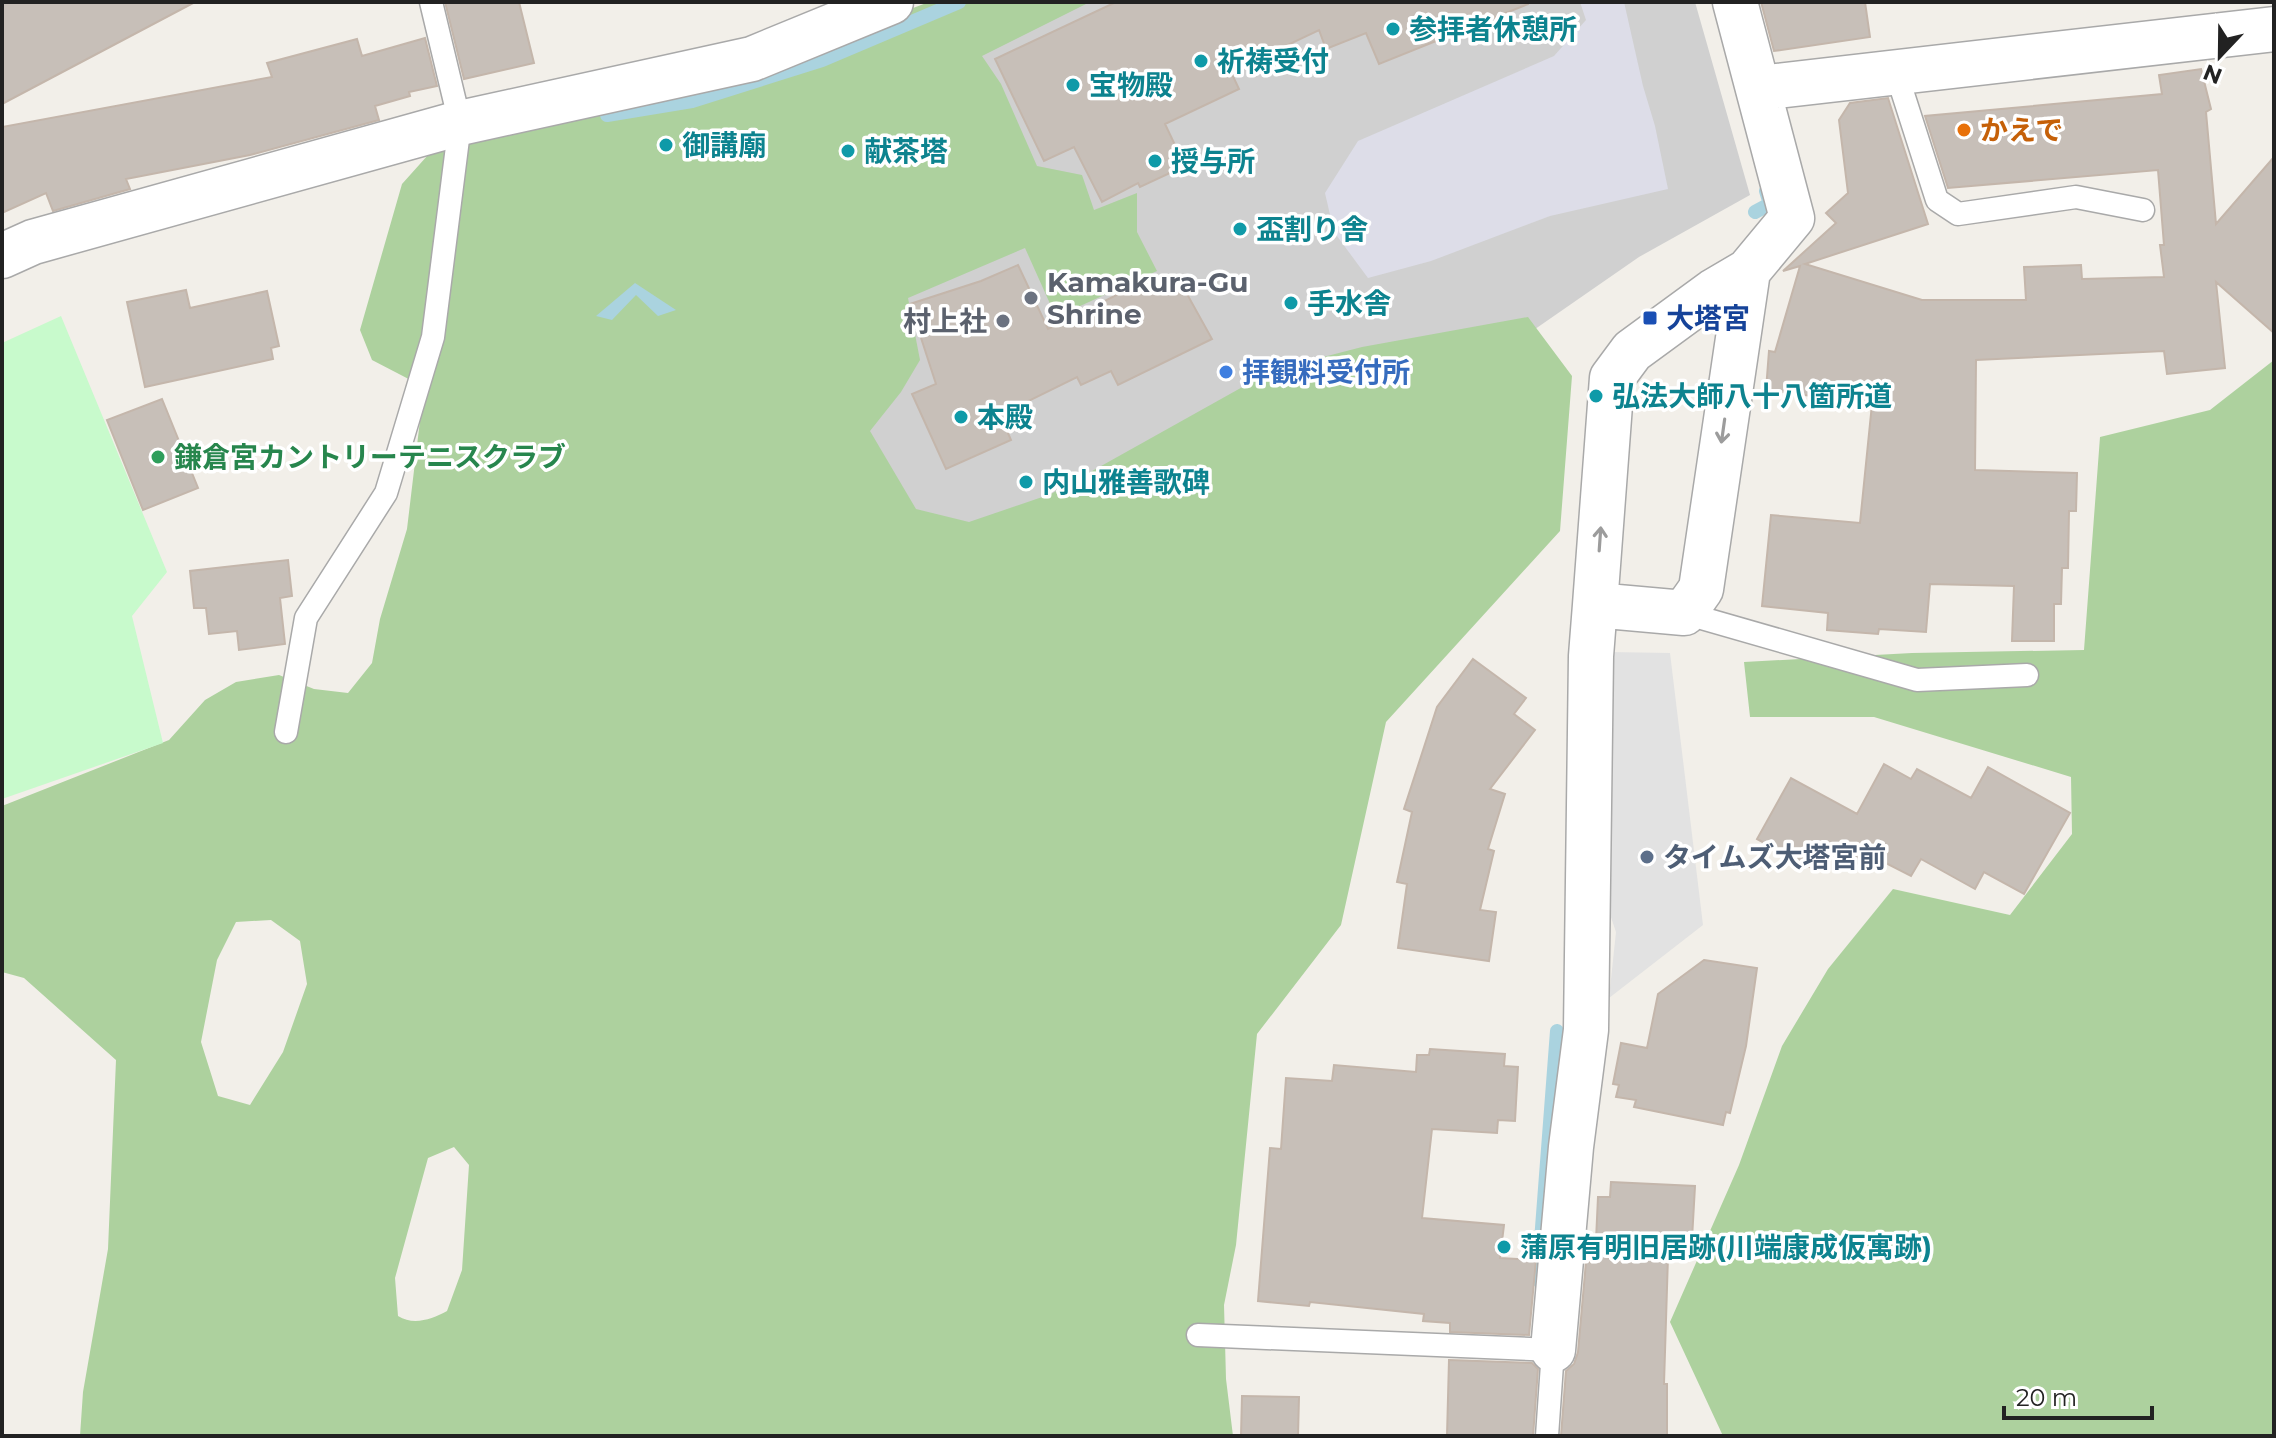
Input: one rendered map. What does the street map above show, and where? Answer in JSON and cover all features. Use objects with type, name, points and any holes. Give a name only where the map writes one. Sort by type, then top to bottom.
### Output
[{"type":"street","points":[[2,256],[33,242],[460,123],[752,59],[891,2]]},
{"type":"street","points":[[1553,1350],[1571,1147],[1586,1030],[1591,656],[1612,378],[1632,351],[1714,291],[1748,271],[1792,218],[1735,2]]},
{"type":"street","points":[[1759,88],[2274,29]]},
{"type":"street","points":[[1595,605],[1684,613],[1701,589],[1748,271]]},
{"type":"lane","points":[[286,732],[306,618],[386,493],[433,337],[460,123],[431,2]]},
{"type":"lane","points":[[1896,72],[1937,200],[1958,214],[2076,197],[2143,210]]},
{"type":"lane","points":[[1684,613],[1917,680],[2027,675]]},
{"type":"lane","points":[[1198,1335],[1553,1350],[1547,1436]]},
{"type":"shaded area","name":"Kamakura-Gu Shrine","points":[[1019,2],[1695,2],[1750,195],[1639,257],[1459,382],[818,605],[491,175]]},
{"type":"shaded area","points":[[1580,2],[1624,2],[1668,189],[1550,216],[1431,261],[1368,278],[1334,232],[1325,193],[1358,141],[1554,56],[1586,20]]},
{"type":"shaded area","name":"タイムズ大塔宮前","points":[[1609,652],[1670,653],[1703,925],[1609,998],[1616,932],[1603,894]]},
{"type":"green space","points":[[929,2],[1090,2],[982,56],[1001,84],[1037,166],[1082,175],[1094,210],[1137,193],[1137,232],[1157,271],[1056,317],[1025,248],[908,298],[920,360],[901,392],[870,431],[916,509],[969,522],[1051,494],[1273,370],[1362,347],[1528,317],[1572,376],[1560,531],[1386,722],[1341,925],[1257,1034],[1236,1245],[1224,1305],[1226,1379],[1233,1436],[80,1436],[83,1392],[108,1249],[116,1060],[24,978],[2,972],[2,806],[169,740],[205,700],[236,682],[279,675],[314,689],[348,693],[372,663],[380,619],[407,529],[424,387],[372,360],[360,330],[402,184],[445,136],[567,112],[646,114],[791,54]],"holes":[[[271,920],[300,941],[307,984],[283,1052],[250,1105],[218,1096],[201,1042],[217,960],[236,922]],[[454,1147],[469,1165],[462,1270],[447,1311],[435,1317],[410,1321],[398,1316],[395,1278],[428,1158]]]},
{"type":"green space","points":[[61,316],[167,572],[132,616],[163,743],[2,799],[2,343]]},
{"type":"green space","points":[[2274,360],[2274,1436],[1723,1436],[1670,1322],[1739,1165],[1782,1046],[1828,969],[1893,889],[2010,915],[2072,834],[2071,777],[1874,717],[1750,717],[1744,662],[1912,653],[2084,650],[2100,437],[2210,410]]},
{"type":"water","points":[[635,283],[676,310],[658,316],[636,295],[612,320],[596,316]]},
{"type":"building","points":[[2,2],[195,2],[2,104]]},
{"type":"building","points":[[445,2],[519,2],[534,63],[464,79]]},
{"type":"building","points":[[1116,2],[1528,4],[1379,64],[1366,33],[1326,49],[1319,30],[1231,72],[1239,89],[1165,124],[1185,166],[1140,187],[1138,183],[1102,202],[1074,147],[1044,161],[995,59]]},
{"type":"building","points":[[1761,2],[1865,2],[1870,37],[1774,51]]},
{"type":"building","points":[[425,38],[437,86],[409,92],[410,96],[375,106],[379,120],[250,155],[126,179],[130,189],[53,211],[46,193],[2,213],[2,127],[272,77],[267,63],[357,39],[362,56]]},
{"type":"building","points":[[2201,69],[2211,109],[2206,112],[2216,224],[2274,157],[2274,333],[2216,282],[2225,368],[2167,374],[2164,351],[1976,360],[1975,470],[2077,473],[2076,511],[2069,511],[2068,568],[2062,568],[2061,604],[2054,604],[2054,641],[2012,641],[2014,586],[1930,584],[1926,632],[1879,629],[1878,634],[1827,630],[1828,613],[1762,606],[1771,515],[1860,523],[1872,404],[1766,390],[1769,351],[1775,352],[1800,266],[1783,271],[1836,223],[1826,213],[1848,193],[1839,120],[1850,103],[1888,98],[1928,224],[1805,264],[1922,300],[2026,300],[2024,267],[2081,265],[2082,279],[2164,277],[2158,170],[1948,188],[1925,116],[2162,94],[2159,75]]},
{"type":"building","points":[[1018,265],[1048,329],[1157,275],[1166,293],[1182,285],[1212,339],[1118,385],[1111,371],[1081,385],[1077,377],[1000,415],[1011,440],[946,469],[912,394],[936,384],[910,304],[981,281]]},
{"type":"building","points":[[186,290],[190,308],[267,291],[279,346],[271,348],[273,359],[145,387],[127,302]]},
{"type":"building","points":[[162,399],[198,488],[143,510],[107,420]]},
{"type":"building","points":[[288,560],[292,596],[280,598],[285,644],[239,650],[237,631],[209,634],[206,608],[194,608],[190,571]]},
{"type":"building","points":[[1473,659],[1526,698],[1514,714],[1535,730],[1490,789],[1505,794],[1488,849],[1494,851],[1480,910],[1496,912],[1489,961],[1398,948],[1407,884],[1397,882],[1412,812],[1404,809],[1437,707]]},
{"type":"building","points":[[1884,764],[1911,779],[1917,769],[1971,798],[1988,767],[2070,813],[2024,894],[1984,872],[1975,889],[1921,859],[1911,876],[1878,859],[1871,871],[1822,844],[1809,867],[1757,839],[1791,778],[1857,814]]},
{"type":"building","points":[[1704,960],[1757,968],[1746,1046],[1730,1113],[1726,1112],[1723,1125],[1634,1107],[1636,1100],[1616,1097],[1619,1085],[1613,1084],[1621,1043],[1647,1048],[1658,994]]},
{"type":"building","points":[[1430,1049],[1505,1054],[1504,1066],[1518,1067],[1515,1121],[1498,1120],[1497,1133],[1432,1129],[1422,1218],[1504,1225],[1500,1258],[1536,1260],[1529,1335],[1450,1332],[1450,1323],[1423,1321],[1424,1314],[1310,1302],[1309,1306],[1258,1301],[1270,1148],[1281,1149],[1286,1078],[1332,1081],[1334,1065],[1416,1072],[1417,1055],[1429,1055]]},
{"type":"building","points":[[1611,1182],[1695,1186],[1691,1257],[1668,1256],[1664,1384],[1667,1384],[1667,1436],[1561,1436],[1566,1371],[1574,1364],[1578,1352],[1586,1262],[1595,1262],[1598,1197],[1610,1197]]},
{"type":"building","points":[[1449,1360],[1532,1363],[1538,1369],[1533,1436],[1447,1436]]},
{"type":"building","points":[[1242,1396],[1299,1397],[1298,1436],[1241,1436]]},
{"type":"waterway","points":[[607,115],[692,101],[822,60],[959,2]]},
{"type":"waterway","points":[[1755,212],[1770,204],[1766,191]]},
{"type":"waterway","points":[[1538,1280],[1557,1031]]},
{"type":"place","name":"参拝者休憩所","points":[[1393,29]]},
{"type":"place","name":"祈祷受付","points":[[1201,61]]},
{"type":"place","name":"宝物殿","points":[[1073,85]]},
{"type":"place","name":"かえで","points":[[1964,130]]},
{"type":"place","name":"御講廟","points":[[666,145]]},
{"type":"place","name":"献茶塔","points":[[848,151]]},
{"type":"place","name":"授与所","points":[[1155,161]]},
{"type":"place","name":"盃割り舎","points":[[1240,229]]},
{"type":"place","name":"Kamakura-Gu Shrine","points":[[1031,298]]},
{"type":"place","name":"手水舎","points":[[1291,303]]},
{"type":"place","name":"大塔宮","points":[[1650,318]]},
{"type":"place","name":"村上社","points":[[1003,321]]},
{"type":"place","name":"拝観料受付所","points":[[1226,372]]},
{"type":"place","name":"弘法大師八十八箇所道","points":[[1596,396]]},
{"type":"place","name":"本殿","points":[[961,417]]},
{"type":"place","name":"鎌倉宮カントリーテニスクラブ","points":[[158,457]]},
{"type":"place","name":"内山雅善歌碑","points":[[1026,482]]},
{"type":"place","name":"タイムズ大塔宮前","points":[[1647,857]]},
{"type":"place","name":"蒲原有明旧居跡(川端康成仮寓跡)","points":[[1504,1247]]}]
